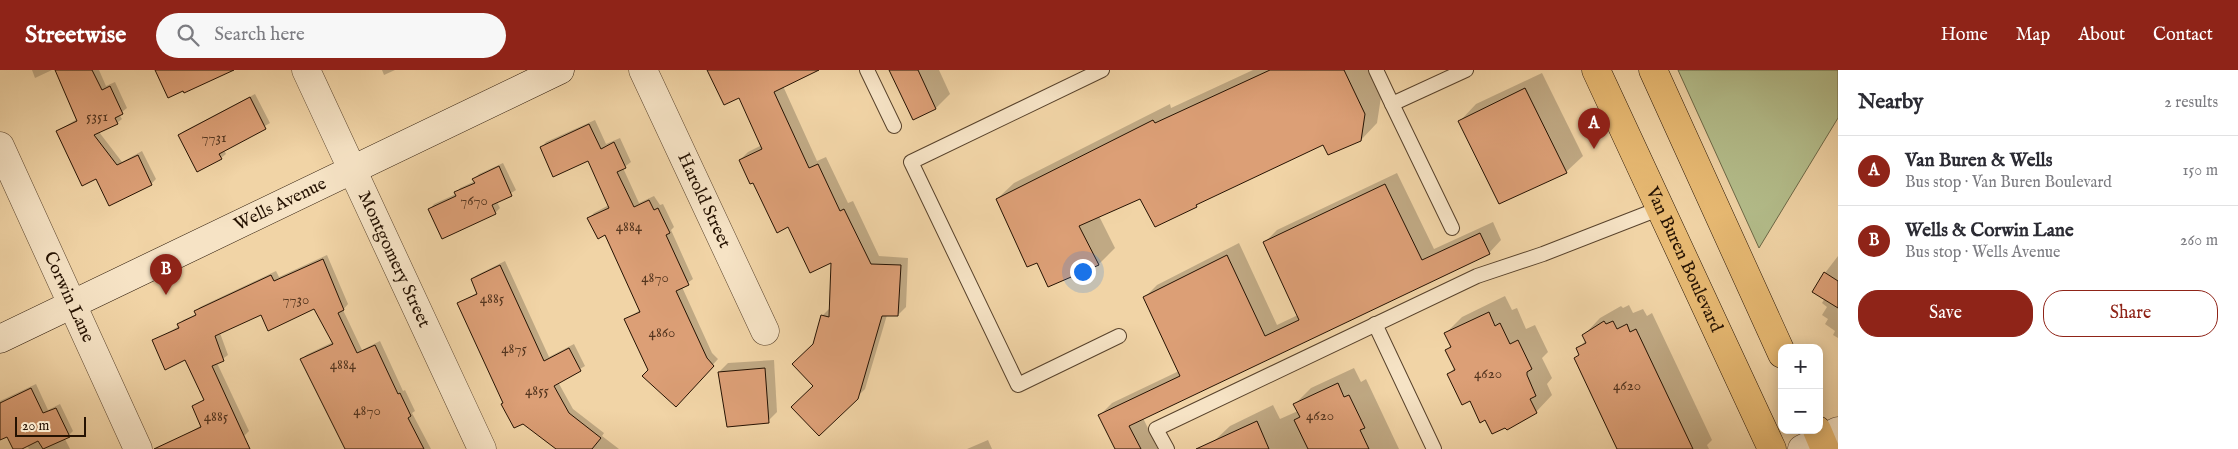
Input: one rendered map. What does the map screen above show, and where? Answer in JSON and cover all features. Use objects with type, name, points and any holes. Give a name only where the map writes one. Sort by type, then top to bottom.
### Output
[{"type":"main road","name":"Van Buren Boulevard","points":[[1596,70],[1772,449]]},
{"type":"main road","points":[[1652,70],[1778,345]]},
{"type":"street","name":"Montgomery Street","points":[[306,70],[482,449]]},
{"type":"street","name":"Wells Avenue","points":[[0,338],[560,70]]},
{"type":"street","name":"Harold Street","points":[[643,70],[765,331]]},
{"type":"street","name":"Corwin Lane","points":[[0,146],[138,449]]},
{"type":"lane","points":[[867,70],[894,126]]},
{"type":"lane","points":[[1102,70],[911,162],[1018,385],[1119,336]]},
{"type":"lane","points":[[1376,70],[1452,228]]},
{"type":"lane","points":[[1392,104],[1466,70]]},
{"type":"lane","points":[[1167,449],[1156,429],[1477,276],[1543,254],[1661,208]]},
{"type":"lane","points":[[1375,324],[1434,449]]},
{"type":"green space","points":[[1678,70],[1838,70],[1838,118],[1759,248]]},
{"type":"building","points":[[55,70],[92,70],[102,90],[110,86],[123,114],[115,118],[118,124],[94,135],[117,165],[138,155],[152,185],[109,206],[96,179],[82,186],[56,131],[77,121]]},
{"type":"building","points":[[155,70],[234,70],[184,93],[183,91],[168,98]]},
{"type":"building","points":[[707,70],[819,70],[774,92],[809,168],[818,164],[840,211],[844,209],[871,264],[901,265],[898,316],[882,316],[858,399],[819,436],[791,407],[813,386],[792,364],[813,344],[821,315],[829,317],[831,263],[810,273],[788,227],[777,233],[753,183],[750,184],[739,160],[762,149],[739,98],[724,105]]},
{"type":"building","points":[[889,70],[918,70],[936,109],[913,120]]},
{"type":"building","points":[[1270,70],[1344,70],[1365,114],[1361,141],[1328,155],[1323,145],[1196,205],[1197,207],[1155,227],[1140,199],[1079,226],[1099,265],[1048,287],[1037,263],[1027,267],[996,199],[1153,120],[1155,123]]},
{"type":"building","points":[[1525,88],[1567,173],[1499,204],[1458,121]]},
{"type":"building","points":[[250,97],[266,129],[219,154],[222,159],[197,172],[178,135]]},
{"type":"building","points":[[589,124],[601,149],[614,142],[626,168],[617,172],[634,207],[649,200],[654,210],[658,208],[670,233],[666,235],[689,285],[676,291],[707,358],[714,366],[676,407],[642,376],[648,370],[624,319],[640,312],[605,235],[598,239],[587,218],[609,208],[588,161],[553,177],[540,147]]},
{"type":"building","points":[[499,166],[512,196],[492,205],[496,214],[442,239],[428,209],[456,196],[454,192],[475,183],[472,179]]},
{"type":"building","points":[[1385,184],[1422,260],[1480,233],[1490,254],[1129,426],[1141,449],[1115,449],[1098,415],[1180,376],[1143,297],[1227,255],[1265,336],[1299,320],[1263,242]]},
{"type":"building","points":[[323,259],[344,310],[338,313],[357,353],[375,345],[398,394],[400,393],[411,416],[408,418],[424,449],[345,449],[300,359],[333,344],[314,309],[268,331],[261,315],[215,336],[224,361],[212,366],[250,449],[154,449],[201,427],[192,406],[204,400],[185,360],[165,370],[152,340],[179,328],[177,324],[196,315],[194,311],[271,275],[274,281]]},
{"type":"building","points":[[500,265],[544,361],[569,348],[581,371],[554,386],[569,413],[601,438],[592,449],[556,449],[523,424],[514,428],[501,404],[503,403],[457,303],[477,294],[471,279]]},
{"type":"building","points":[[1824,272],[1838,281],[1838,308],[1812,292]]},
{"type":"building","points":[[1489,312],[1495,326],[1500,323],[1510,344],[1518,340],[1532,369],[1527,372],[1527,375],[1536,396],[1530,399],[1537,413],[1507,430],[1505,428],[1492,434],[1485,420],[1480,423],[1470,401],[1462,405],[1447,374],[1455,370],[1445,350],[1451,347],[1444,333]]},
{"type":"building","points":[[1604,321],[1606,324],[1613,321],[1617,329],[1627,324],[1630,332],[1636,329],[1693,449],[1617,449],[1574,358],[1579,355],[1576,348],[1586,343],[1582,335]]},
{"type":"building","points":[[765,368],[769,423],[727,427],[718,372]]},
{"type":"building","points":[[1338,383],[1344,397],[1349,395],[1365,428],[1360,430],[1369,449],[1308,449],[1294,420],[1300,417],[1293,404]]},
{"type":"building","points":[[31,388],[43,413],[56,408],[70,437],[43,449],[38,441],[22,449],[13,449],[7,437],[0,440],[0,403]]},
{"type":"building","points":[[1257,421],[1269,449],[1196,449]]},
{"type":"place","name":"Van Buren & Wells","points":[[1594,149]]},
{"type":"place","name":"Wells & Corwin Lane","points":[[166,295]]}]
